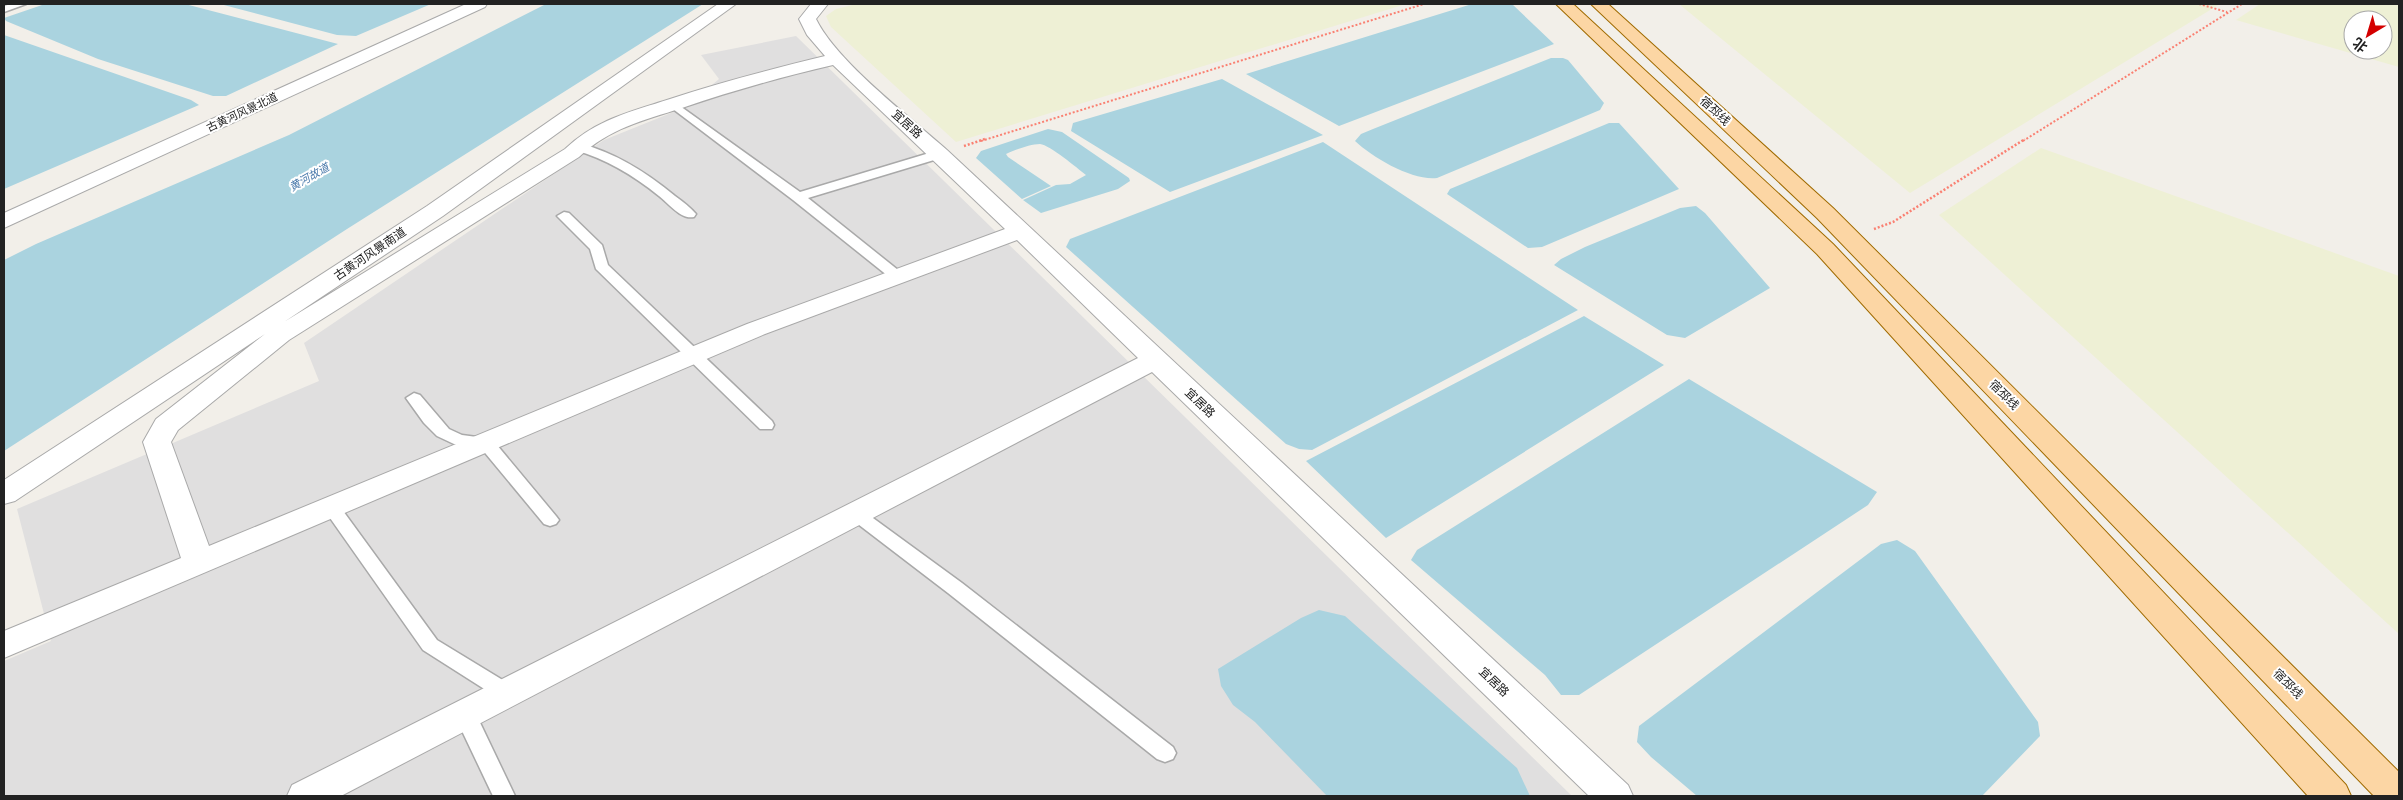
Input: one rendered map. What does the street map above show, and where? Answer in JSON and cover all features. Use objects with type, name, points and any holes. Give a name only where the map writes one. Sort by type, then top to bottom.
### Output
[{"type":"main road","name":"宿邳线","points":[[1564,4],[1824,249],[2332,796]]},
{"type":"main road","name":"宿邳线","points":[[1599,4],[1849,238],[2398,796]]},
{"type":"street","name":"古黄河风景北道","points":[[4,220],[479,4]]},
{"type":"street","name":"古黄河风景南道","points":[[4,494],[435,211],[728,4]]},
{"type":"street","name":"宜居路","points":[[824,6],[807,19],[808,27],[836,59],[940,154],[1154,360],[1614,796]]},
{"type":"street","points":[[199,564],[157,442],[166,425],[280,335],[572,153],[589,137],[617,123],[747,80],[836,59]]},
{"type":"street","points":[[4,645],[756,330],[1020,231]]},
{"type":"street","points":[[306,796],[1154,360]]},
{"type":"lane","points":[[4,9],[21,4]]},
{"type":"lane","points":[[673,104],[798,197],[898,278]]},
{"type":"lane","points":[[579,147],[604,154],[638,172],[689,214]]},
{"type":"lane","points":[[798,197],[940,154]]},
{"type":"lane","points":[[564,216],[597,248],[601,266],[766,425]]},
{"type":"lane","points":[[414,398],[437,430],[460,442],[486,443],[550,520]]},
{"type":"lane","points":[[332,508],[430,645],[506,693]]},
{"type":"lane","points":[[856,514],[956,588],[1165,753]]},
{"type":"lane","points":[[465,714],[504,796]]},
{"type":"path","points":[[940,154],[1424,4]]},
{"type":"path","points":[[2199,4],[2228,12]]},
{"type":"path","points":[[1849,238],[1893,222],[2242,4]]},
{"type":"shaded area","points":[[796,36],[1572,796],[4,796],[4,661],[51,641],[17,509],[319,381],[304,343],[604,140],[686,107],[719,79],[701,55]]},
{"type":"green space","points":[[856,4],[1406,4],[956,142],[831,27],[826,16],[836,9]]},
{"type":"green space","points":[[1679,4],[2220,4],[1910,193]]},
{"type":"green space","points":[[2260,4],[2399,4],[2399,67],[2375,60],[2393,60],[2393,10],[2343,10],[2343,51],[2236,20]]},
{"type":"green space","points":[[2041,148],[2399,276],[2399,634],[1939,215]]},
{"type":"water","points":[[45,4],[185,4],[338,44],[226,96],[213,96],[98,59],[6,21],[4,18]]},
{"type":"water","points":[[220,4],[431,4],[356,36],[337,35]]},
{"type":"water","name":"黄河故道","points":[[546,4],[703,4],[347,229],[4,451],[4,260],[36,244],[289,135]]},
{"type":"water","points":[[1472,4],[1512,4],[1554,44],[1339,126],[1246,74]]},
{"type":"water","points":[[4,35],[191,100],[199,105],[4,189]]},
{"type":"water","points":[[1551,58],[1568,60],[1604,103],[1600,110],[1437,178],[1427,178],[1405,172],[1383,161],[1355,141],[1361,134]]},
{"type":"water","points":[[1222,79],[1323,135],[1170,192],[1071,131],[1073,123]]},
{"type":"water","points":[[1609,123],[1619,123],[1679,189],[1542,247],[1528,248],[1447,194],[1450,189]]},
{"type":"water","points":[[1048,129],[1062,132],[1129,178],[1130,181],[1118,189],[1041,213],[1023,200],[1056,185],[1070,184],[1086,175],[1044,145],[1036,144],[1018,149],[1006,154],[1051,186],[1022,199],[976,158],[981,151]]},
{"type":"water","points":[[1323,142],[1578,310],[1312,450],[1299,449],[1286,444],[1066,247],[1070,239]]},
{"type":"water","points":[[1696,206],[1705,213],[1770,288],[1685,338],[1667,335],[1554,265],[1561,259],[1585,247],[1680,208]]},
{"type":"water","points":[[1584,316],[1664,365],[1386,538],[1306,461]]},
{"type":"water","points":[[1689,379],[1877,492],[1868,505],[1579,695],[1561,695],[1545,675],[1411,560],[1417,550]]},
{"type":"water","points":[[1897,540],[1915,551],[2038,722],[2040,736],[1982,796],[1697,796],[1651,757],[1637,742],[1639,726],[1881,544]]},
{"type":"water","points":[[1319,610],[1345,616],[1517,768],[1530,796],[1327,796],[1255,722],[1233,705],[1221,686],[1218,669],[1301,618]]}]
